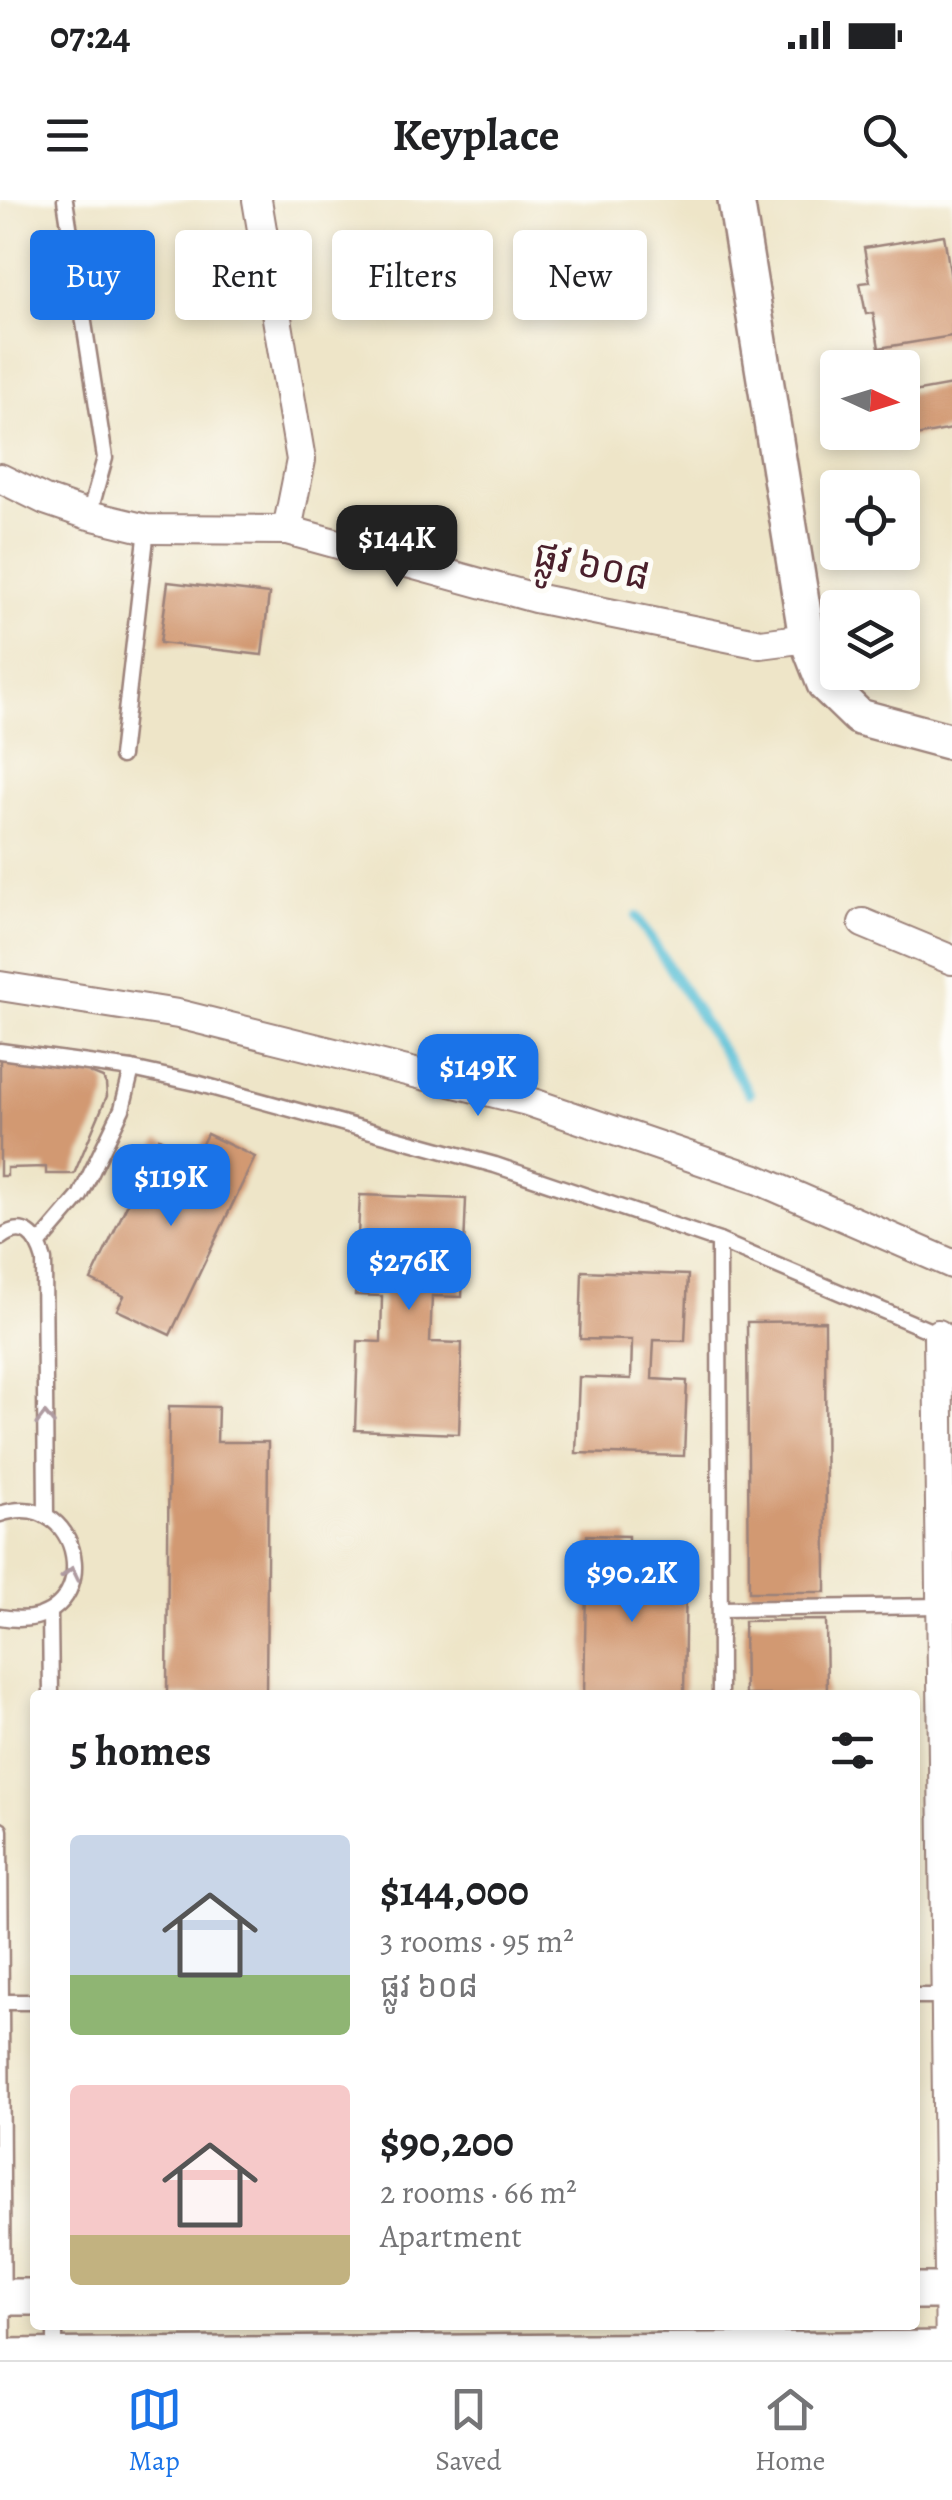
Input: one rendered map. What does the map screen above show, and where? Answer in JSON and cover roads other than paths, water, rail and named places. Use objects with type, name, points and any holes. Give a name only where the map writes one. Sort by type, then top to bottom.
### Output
[{"type":"street","points":[[257,200],[300,460],[287,530]]},
{"type":"street","points":[[736,200],[807,638],[825,684],[858,717],[952,742]]},
{"type":"street","name":"ផ្លូវ ៦០៨","points":[[0,478],[88,515],[147,529],[287,530],[554,602],[761,644],[807,638]]},
{"type":"street","points":[[863,923],[952,960]]},
{"type":"street","points":[[0,986],[178,1014],[527,1101],[759,1180],[952,1264]]},
{"type":"street","points":[[1,2358],[55,2347],[580,2339],[951,2353],[939,2291],[950,2092],[938,1334]]},
{"type":"lane","points":[[64,200],[105,458],[88,515]]},
{"type":"lane","points":[[121,756],[147,529]]},
{"type":"lane","points":[[0,1051],[132,1069],[196,1083],[495,1164],[719,1241],[938,1334]]},
{"type":"lane","points":[[39,1244],[80,1196],[122,1109],[132,1069]]},
{"type":"lane","points":[[0,1238],[16,1230],[31,1234],[44,1260],[46,1516]]},
{"type":"lane","points":[[719,1241],[720,1690]]},
{"type":"lane","points":[[0,1514],[30,1510],[46,1516],[58,1524],[75,1558],[74,1577],[50,1614],[34,1620],[0,1617]]},
{"type":"lane","points":[[720,1609],[942,1606]]},
{"type":"lane","points":[[50,1614],[51,1690]]},
{"type":"lane","points":[[0,1830],[0,2002],[12,2297],[1,2358]]},
{"type":"lane","points":[[920,1996],[946,1996]]},
{"type":"lane","points":[[0,2002],[30,2002]]},
{"type":"waterway","points":[[637,917],[749,1093]]}]
